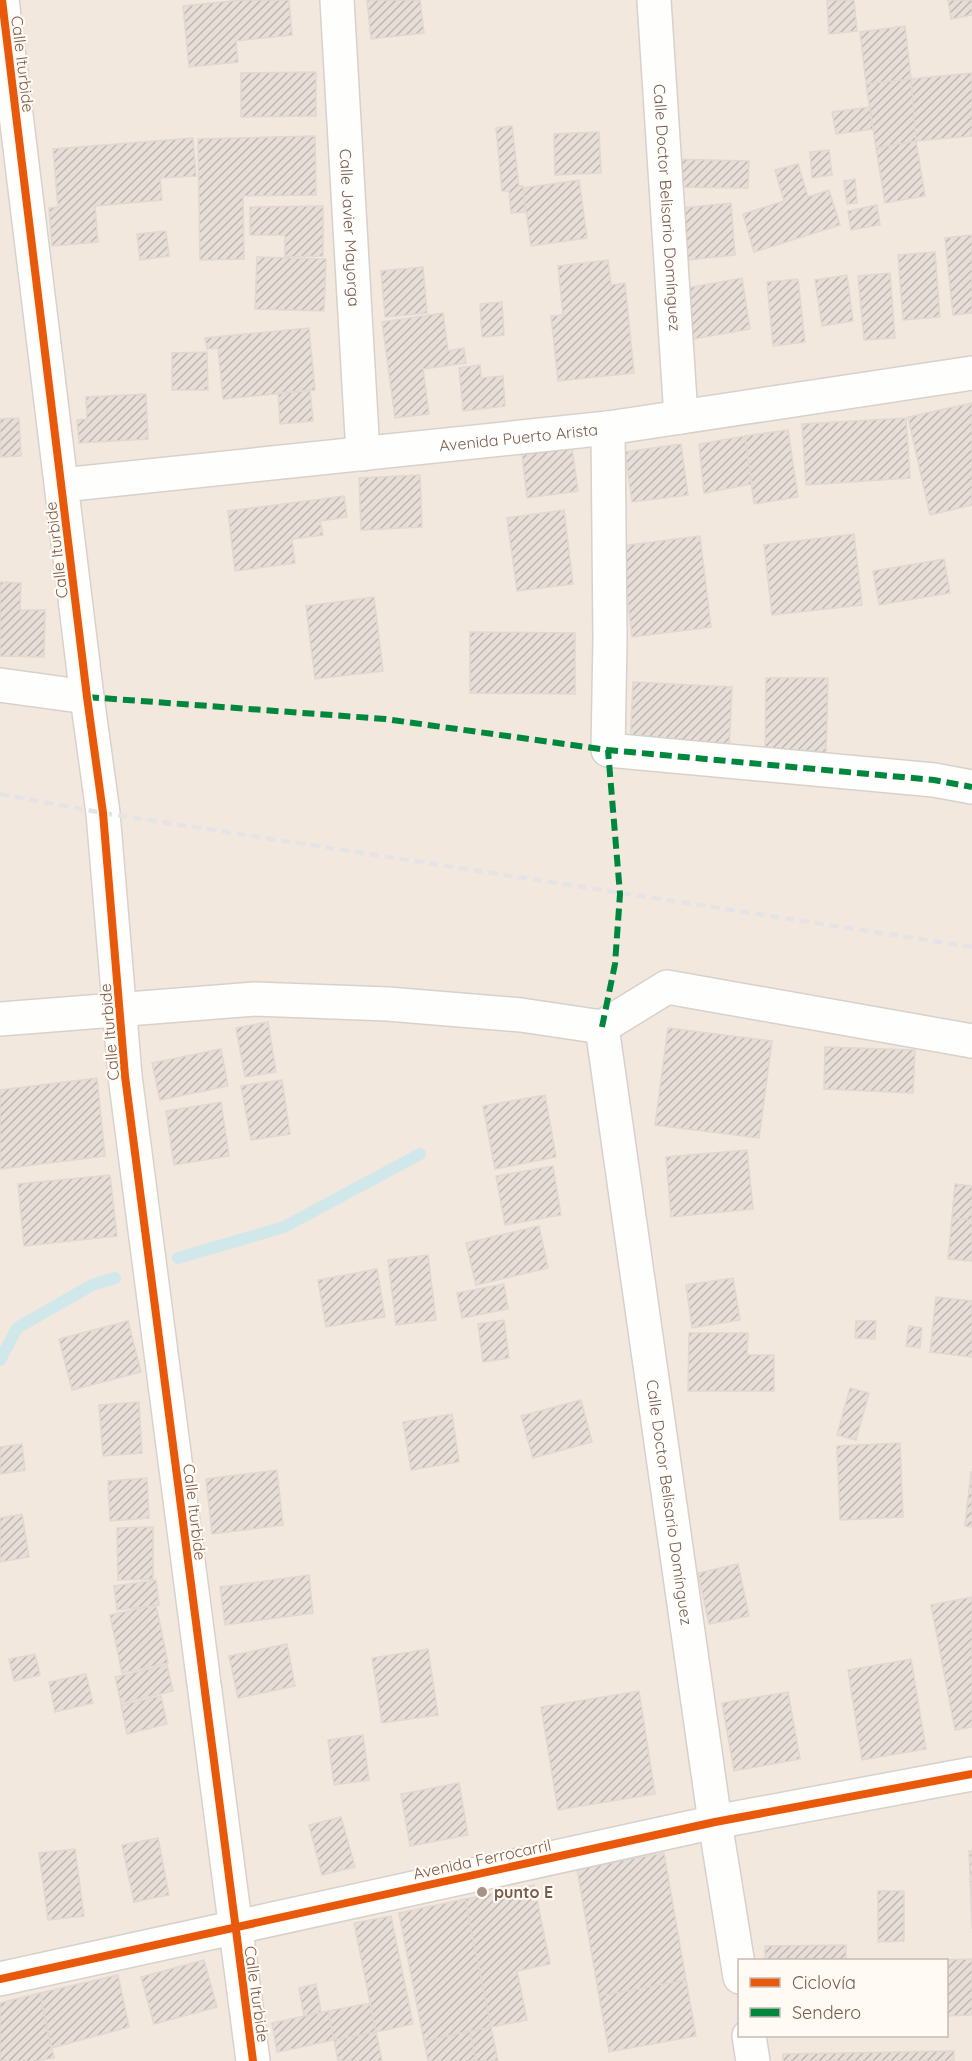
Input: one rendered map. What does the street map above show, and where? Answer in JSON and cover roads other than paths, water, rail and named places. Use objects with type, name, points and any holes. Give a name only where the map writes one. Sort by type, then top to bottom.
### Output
[{"type":"street","name":"Calle Iturbide","points":[[2,0],[103,813],[127,1087],[253,2061]]},
{"type":"street","name":"Calle Javier Mayorga","points":[[337,0],[363,454]]},
{"type":"street","name":"Calle Doctor Belisario Domínguez","points":[[654,0],[681,417]]},
{"type":"street","name":"Avenida Puerto Arista","points":[[62,485],[608,428],[972,373]]},
{"type":"street","points":[[608,428],[610,639],[608,750],[934,780],[972,787]]},
{"type":"street","points":[[0,685],[87,697]]},
{"type":"street","points":[[0,1020],[255,999],[388,1004],[521,1015],[602,1027],[667,987],[972,1041]]},
{"type":"street","name":"Calle Doctor Belisario Domínguez","points":[[602,1027],[738,1964]]},
{"type":"street","name":"Avenida Ferrocarril","points":[[0,1979],[716,1822],[972,1774]]},
{"type":"street","points":[[749,2037],[753,2061]]},
{"type":"waterway","points":[[178,1258],[284,1227],[420,1154]]},
{"type":"waterway","points":[[0,1360],[17,1328],[92,1285],[115,1278]]},
{"type":"railway","points":[[0,794],[103,813],[972,947]]},
{"type":"place","name":"punto E","points":[[482,1892]]}]
